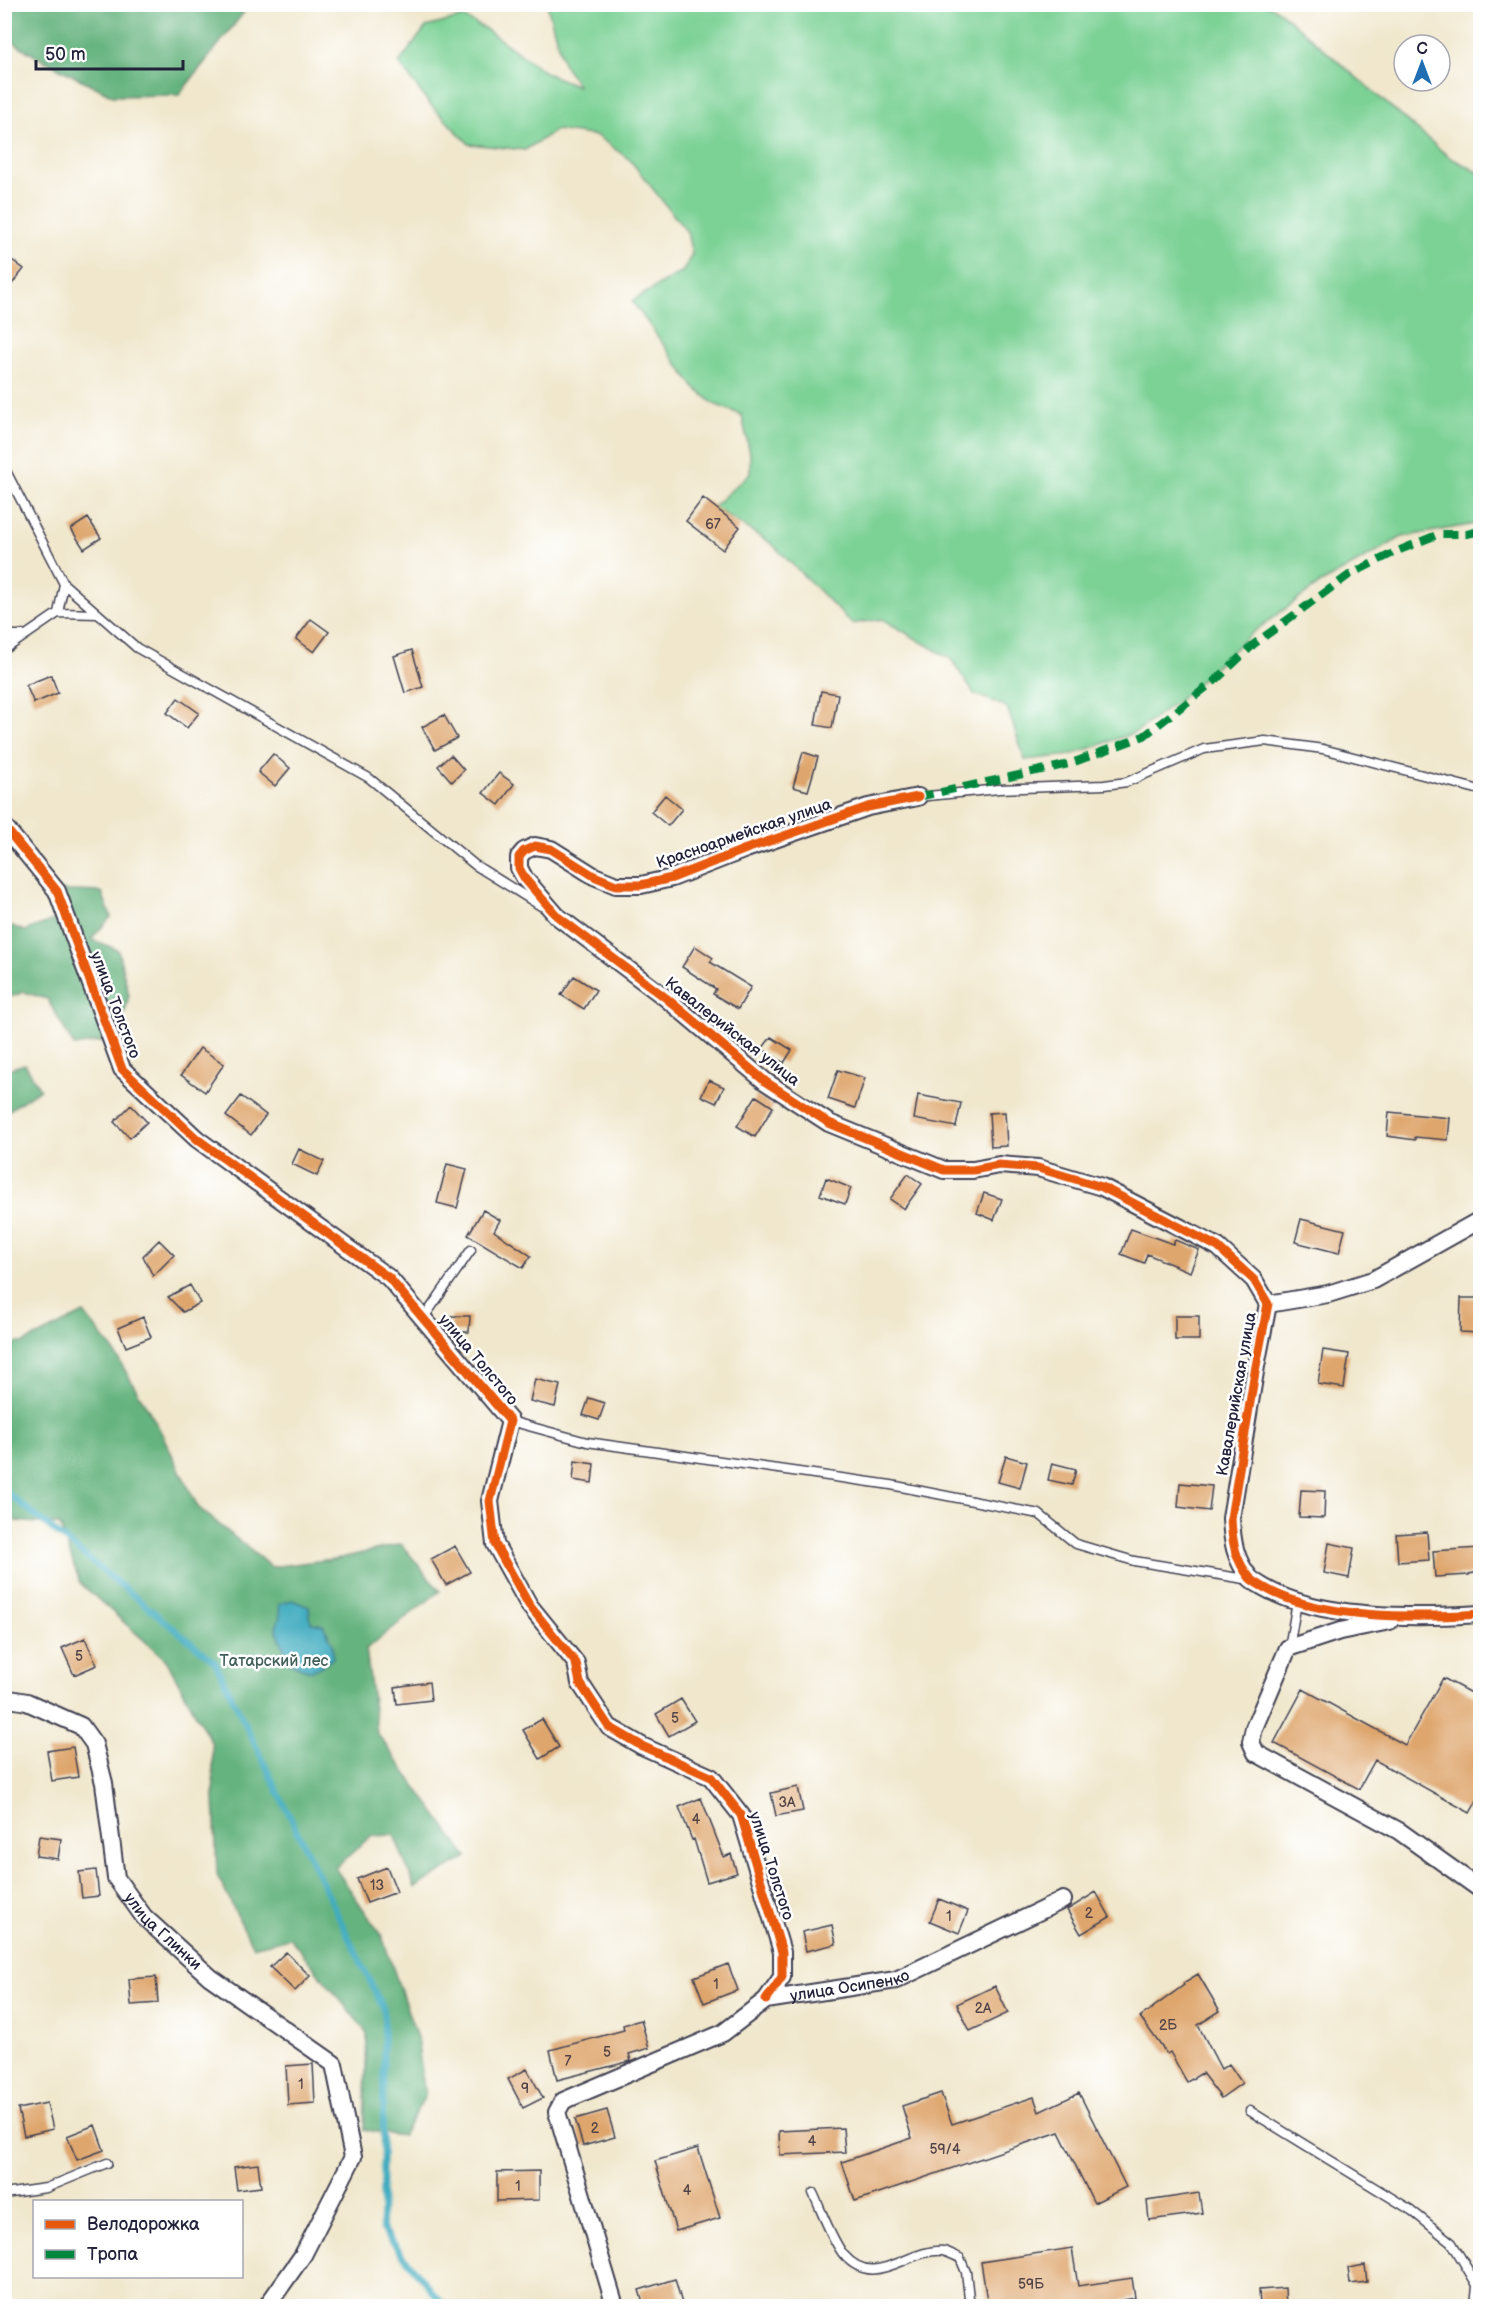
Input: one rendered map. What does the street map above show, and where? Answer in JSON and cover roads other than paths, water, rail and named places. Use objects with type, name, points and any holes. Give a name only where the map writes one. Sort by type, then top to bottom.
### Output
[{"type":"street","name":"Красноармейская улица","points":[[557,916],[525,879],[519,868],[519,857],[524,850],[535,846],[551,849],[594,876],[616,885],[641,885],[672,878],[746,849],[868,807],[918,797]]},
{"type":"street","name":"улица Толстого","points":[[4,826],[57,891],[122,1069],[196,1139],[389,1278],[510,1421],[490,1501],[495,1544],[530,1605],[576,1663],[580,1683],[609,1728],[642,1746],[711,1777],[741,1815],[782,1952],[782,1977],[765,2000]]},
{"type":"street","name":"Кавалерийская улица","points":[[557,916],[666,998],[766,1082],[829,1123],[945,1170],[973,1170],[999,1165],[1038,1168],[1102,1187],[1218,1248],[1254,1280],[1268,1304],[1231,1518],[1232,1542],[1239,1562],[1251,1580]]},
{"type":"street","points":[[1268,1304],[1328,1294],[1373,1280],[1480,1220]]},
{"type":"street","points":[[1251,1580],[1277,1595],[1297,1602],[1356,1613],[1411,1616],[1480,1614]]},
{"type":"street","points":[[1411,1616],[1341,1631],[1288,1648],[1254,1728],[1251,1742],[1256,1753],[1399,1831],[1480,1889]]},
{"type":"street","name":"улица Глинки","points":[[4,1698],[27,1702],[81,1726],[94,1743],[104,1783],[116,1878],[144,1917],[210,1977],[333,2064],[353,2157],[303,2255],[267,2307]]},
{"type":"street","name":"улица Осипенко","points":[[615,2307],[557,2112],[563,2101],[723,2032],[765,2000],[896,1980],[1063,1900]]},
{"type":"lane","points":[[4,467],[64,584],[137,648],[369,778],[475,865],[557,916]]},
{"type":"lane","points":[[57,614],[64,584]]},
{"type":"lane","points":[[4,650],[57,614],[98,614]]},
{"type":"lane","points":[[4,634],[26,635]]},
{"type":"lane","points":[[918,797],[999,789],[1127,782],[1204,749],[1265,741],[1323,748],[1480,790]]},
{"type":"lane","points":[[423,1319],[471,1250]]},
{"type":"lane","points":[[510,1421],[587,1442],[891,1485],[1039,1514],[1076,1544],[1134,1561],[1251,1580]]},
{"type":"lane","points":[[1288,1648],[1297,1602]]},
{"type":"lane","points":[[1250,2111],[1411,2210],[1452,2243],[1477,2285],[1475,2307]]},
{"type":"lane","points":[[4,2194],[46,2188],[107,2163]]},
{"type":"lane","points":[[813,2193],[842,2253],[854,2265],[869,2270],[886,2268],[929,2252],[945,2251],[960,2258],[966,2272],[970,2307]]},
{"type":"water","points":[[292,1600],[309,1607],[311,1623],[323,1625],[333,1644],[333,1658],[317,1669],[302,1669],[289,1662],[276,1628],[280,1616],[279,1604]]},
{"type":"waterway","points":[[4,1490],[215,1662],[384,2010],[382,2229],[444,2306]]},
{"type":"park label","name":"Татарский лес","points":[[274,1661]]}]
